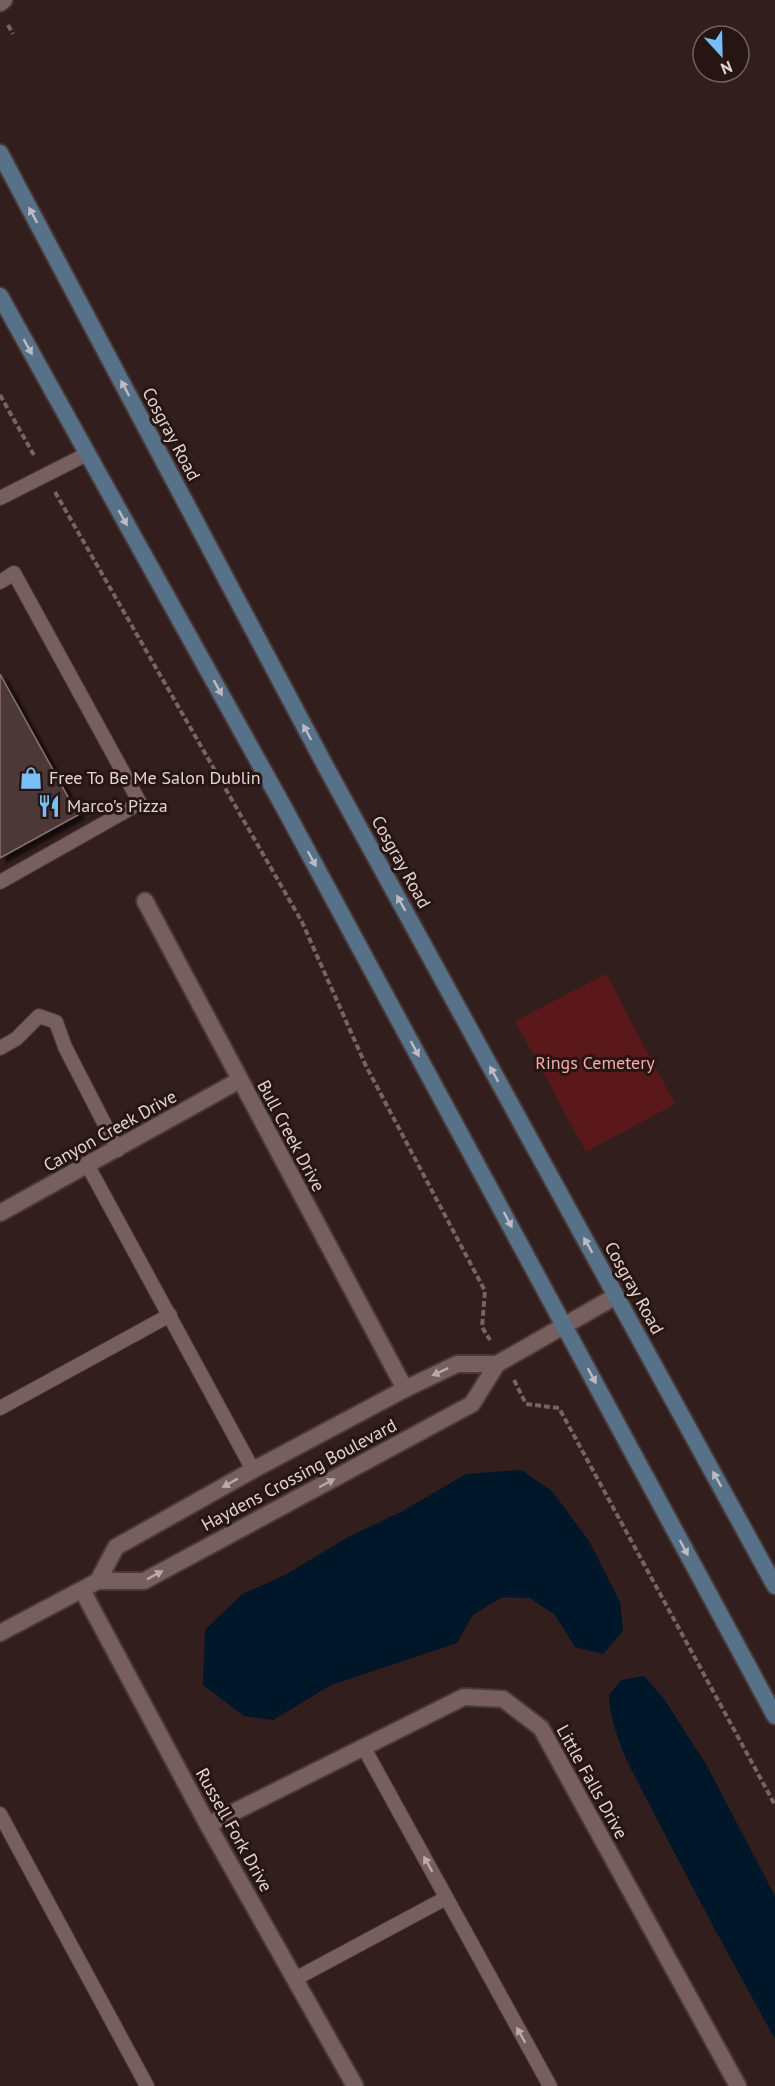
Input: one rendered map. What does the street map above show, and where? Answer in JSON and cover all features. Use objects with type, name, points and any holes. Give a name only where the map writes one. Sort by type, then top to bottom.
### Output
[{"type":"main road","name":"Cosgray Road","points":[[0,153],[322,759],[775,1586]]},
{"type":"main road","points":[[0,296],[282,804],[775,1716]]},
{"type":"street","points":[[0,3],[4,0]]},
{"type":"street","name":"Bull Creek Drive","points":[[145,901],[238,1081],[405,1389]]},
{"type":"street","name":"Canyon Creek Drive","points":[[0,1213],[118,1150],[238,1081]]},
{"type":"street","name":"Haydens Crossing Boulevard","points":[[0,1633],[98,1581],[144,1581],[472,1404],[500,1362],[616,1296]]},
{"type":"street","name":"Haydens Crossing Boulevard","points":[[98,1581],[116,1547],[253,1470],[405,1389],[458,1364],[500,1362]]},
{"type":"street","name":"Russell Fork Drive","points":[[82,1590],[208,1825],[355,2086]]},
{"type":"street","name":"Little Falls Drive","points":[[208,1825],[464,1697],[503,1699],[541,1728],[738,2086]]},
{"type":"lane","points":[[0,498],[87,454]]},
{"type":"lane","points":[[0,582],[14,573],[140,803],[0,882]]},
{"type":"lane","points":[[0,1048],[16,1039],[39,1016],[56,1022],[65,1047],[118,1150]]},
{"type":"lane","points":[[88,1166],[253,1470]]},
{"type":"lane","points":[[0,1408],[170,1315]]},
{"type":"lane","points":[[364,1748],[550,2086]]},
{"type":"lane","points":[[0,1814],[5,1834],[147,2086]]},
{"type":"lane","points":[[295,1979],[446,1898]]},
{"type":"path","points":[[0,395],[302,922],[366,1066],[485,1291],[482,1327],[500,1362],[526,1404],[559,1408],[775,1805]]},
{"type":"green space","name":"Rings Cemetery","points":[[606,974],[675,1104],[586,1152],[515,1021]]},
{"type":"water","points":[[521,1470],[552,1491],[589,1541],[620,1602],[623,1631],[603,1654],[575,1647],[555,1615],[530,1598],[502,1597],[473,1615],[457,1643],[331,1685],[273,1720],[244,1716],[203,1685],[205,1630],[241,1595],[287,1574],[350,1536],[401,1512],[466,1474]]},
{"type":"water","points":[[644,1676],[664,1699],[706,1764],[775,1896],[775,2039],[730,1958],[620,1744],[609,1695],[621,1680]]},
{"type":"building","points":[[0,674],[78,815],[0,858]]},
{"type":"place","name":"Free To Be Me Salon Dublin","points":[[31,778]]},
{"type":"place","name":"Marco's Pizza","points":[[49,806]]}]
